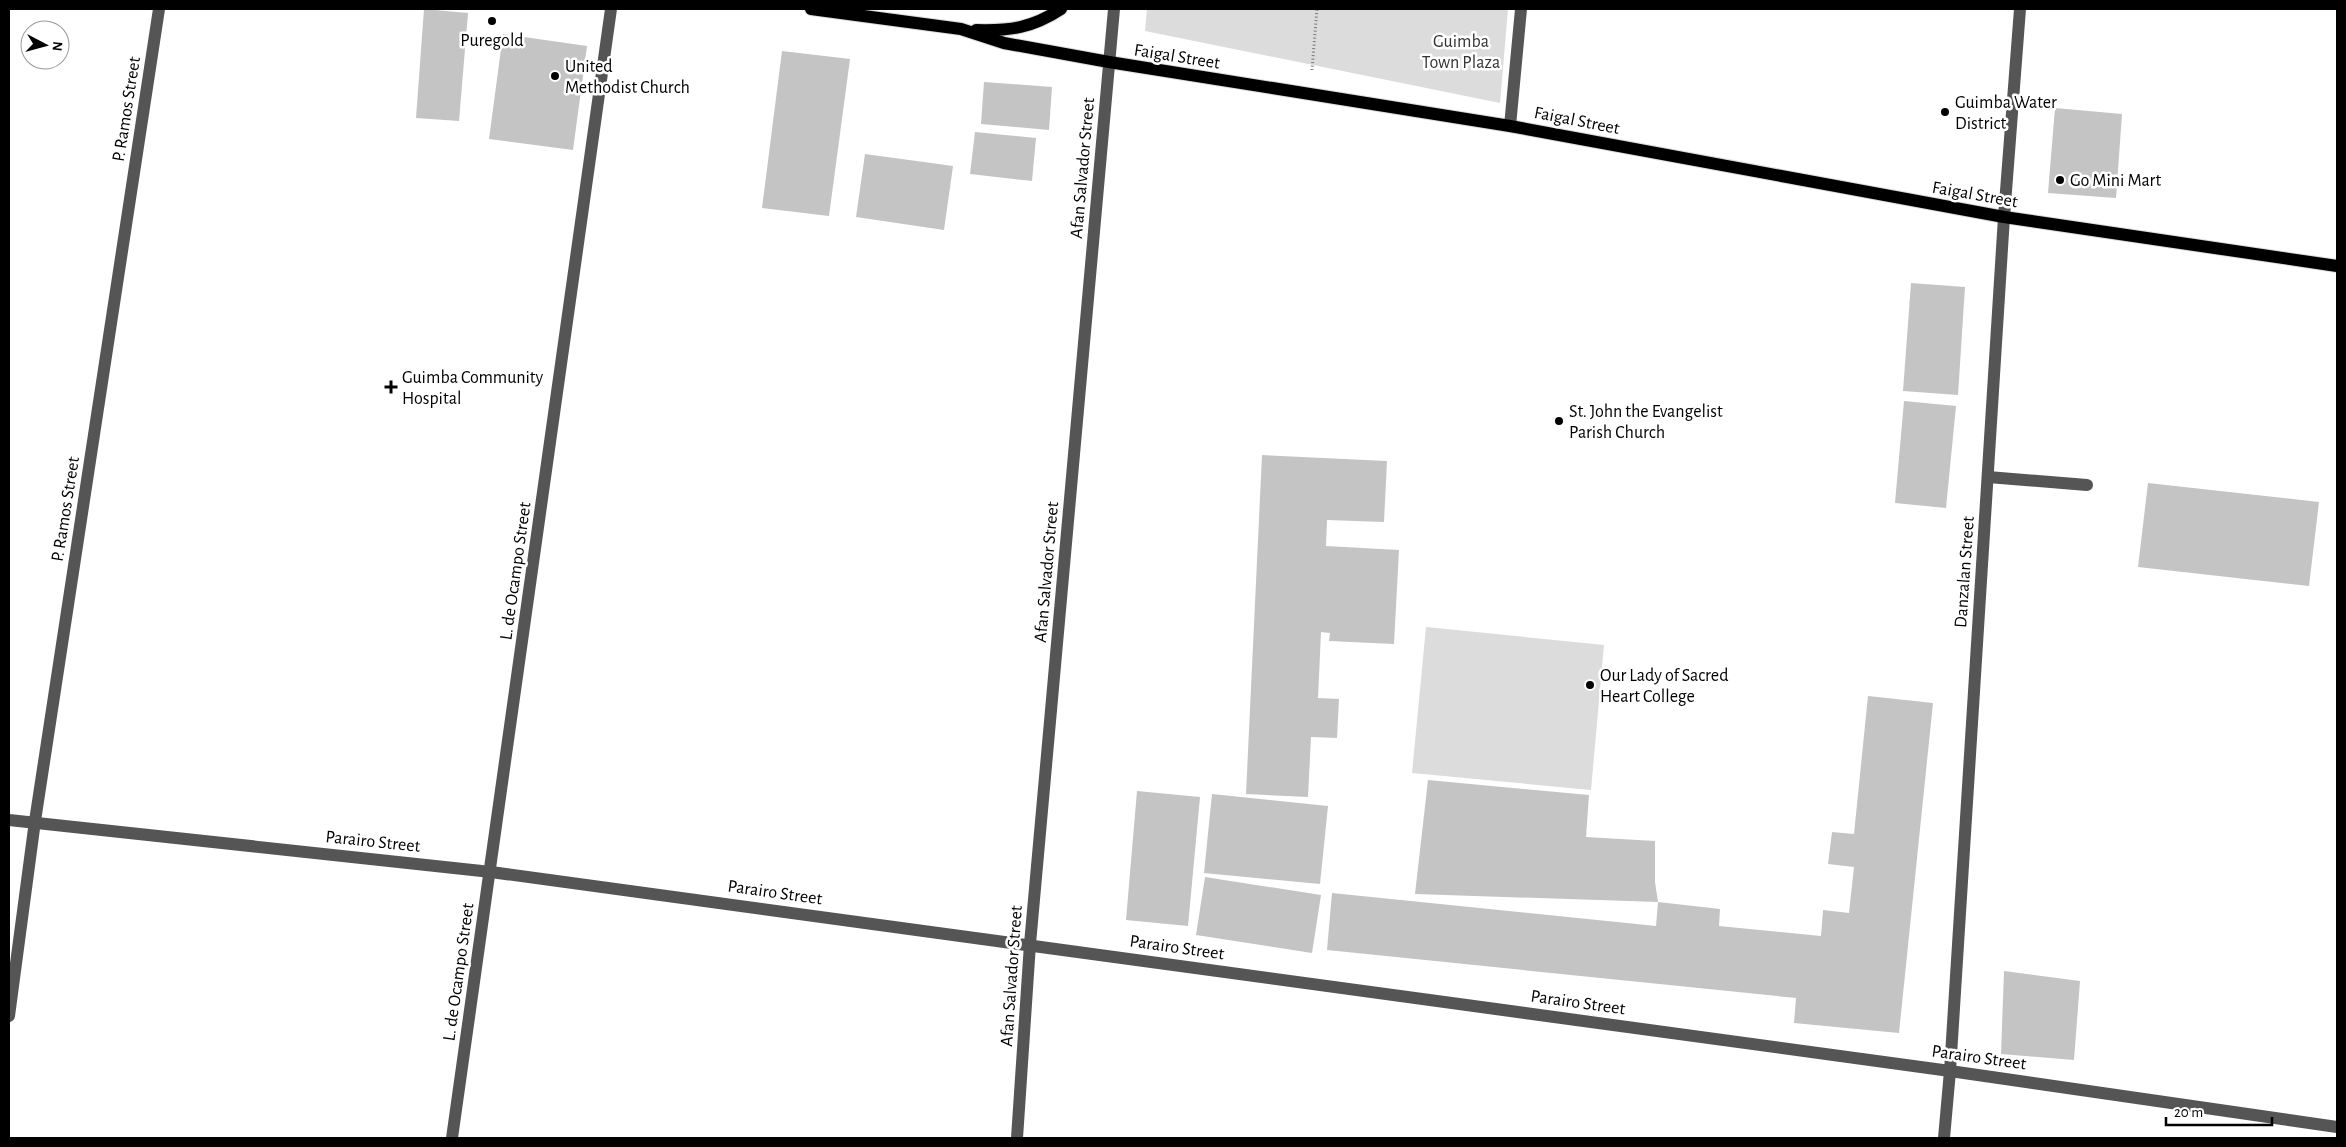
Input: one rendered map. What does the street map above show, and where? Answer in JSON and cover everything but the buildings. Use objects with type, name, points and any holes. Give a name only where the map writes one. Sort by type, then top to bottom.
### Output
[{"type":"main road","name":"Faigal Street","points":[[811,9],[961,29],[1004,44],[1510,126],[2004,218],[2337,266]]},
{"type":"main road","points":[[961,29],[1006,31],[1039,21],[1061,9]]},
{"type":"street","name":"P. Ramos Street","points":[[9,1016],[35,821],[159,9]]},
{"type":"street","name":"L. de Ocampo Street","points":[[452,1138],[491,872],[611,9]]},
{"type":"street","name":"Afan Salvador Street","points":[[1017,1138],[1030,944],[1114,9]]},
{"type":"street","points":[[1510,126],[1521,9]]},
{"type":"street","name":"Danzalan Street","points":[[1944,1138],[1950,1071],[2004,218],[2020,9]]},
{"type":"street","points":[[1988,477],[2088,485]]},
{"type":"street","name":"Parairo Street","points":[[9,820],[35,821],[491,872],[1030,944],[1950,1071],[2337,1127]]},
{"type":"path","points":[[1310,94],[1317,9]]},
{"type":"green space","name":"Guimba Town Plaza","points":[[1147,9],[1508,9],[1500,103],[1145,31]]},
{"type":"green space","points":[[1426,627],[1604,645],[1591,790],[1412,773]]},
{"type":"place","name":"Puregold","points":[[492,21]]},
{"type":"place","name":"United Methodist Church","points":[[555,76]]},
{"type":"place","name":"Guimba Water District","points":[[1945,112]]},
{"type":"place","name":"Go Mini Mart","points":[[2060,180]]},
{"type":"place","name":"Guimba Community Hospital","points":[[391,387]]},
{"type":"place","name":"St. John the Evangelist Parish Church","points":[[1559,421]]},
{"type":"place","name":"Our Lady of Sacred Heart College","points":[[1590,685]]}]
